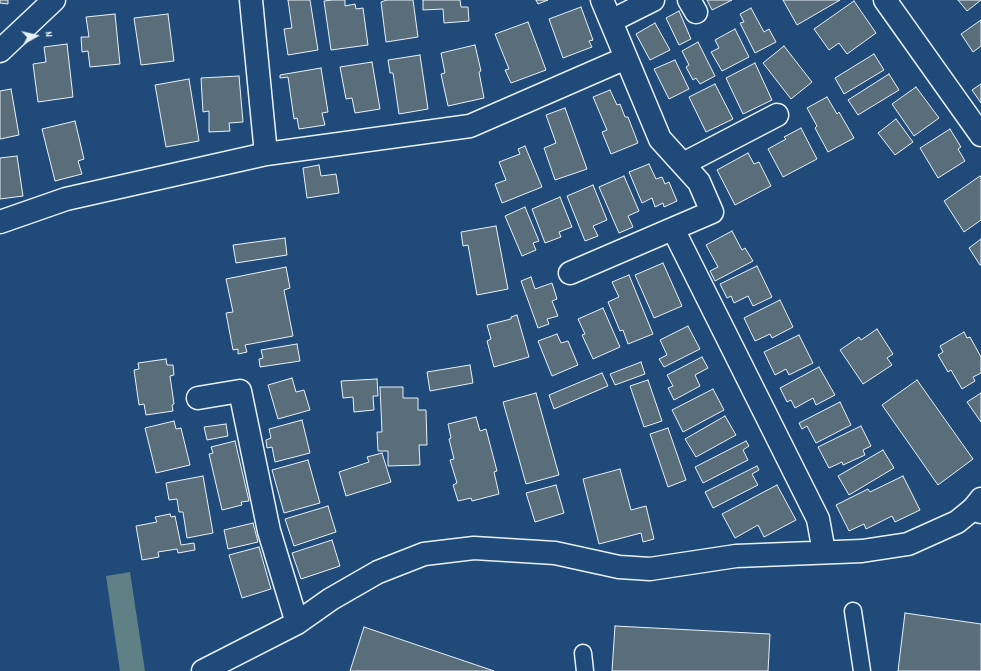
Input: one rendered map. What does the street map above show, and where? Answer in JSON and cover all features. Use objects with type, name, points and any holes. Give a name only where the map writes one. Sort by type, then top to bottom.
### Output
[{"type":"street","points":[[0,51],[54,0]]},
{"type":"street","points":[[251,0],[266,154]]},
{"type":"street","points":[[570,273],[712,212],[700,182],[660,139],[602,0]]},
{"type":"street","points":[[611,21],[653,0]]},
{"type":"street","points":[[885,0],[981,135]]},
{"type":"street","points":[[0,222],[66,199],[266,154],[470,126],[626,58]]},
{"type":"street","points":[[683,164],[777,115]]},
{"type":"street","points":[[673,229],[818,519],[824,552]]},
{"type":"street","points":[[198,398],[240,391],[269,531],[297,623]]},
{"type":"street","points":[[203,671],[297,623],[331,599],[378,572],[424,554],[474,548],[555,553],[619,567],[650,569],[736,556],[862,550],[908,544],[957,522],[978,507]]},
{"type":"lane","points":[[853,611],[862,671]]},
{"type":"lane","points":[[583,653],[585,671]]},
{"type":"green space","points":[[130,572],[145,671],[120,671],[106,576]]},
{"type":"building","points":[[0,0],[8,0],[8,4],[0,3]]},
{"type":"building","points":[[288,0],[310,0],[318,50],[288,55],[284,29],[292,28]]},
{"type":"building","points":[[345,0],[345,6],[355,4],[356,9],[363,8],[368,45],[331,50],[324,1]]},
{"type":"building","points":[[387,0],[413,0],[418,37],[386,42],[381,2]]},
{"type":"building","points":[[423,0],[460,0],[461,7],[468,7],[469,21],[444,23],[443,9],[423,10]]},
{"type":"building","points":[[536,0],[548,0],[538,4]]},
{"type":"building","points":[[707,0],[732,0],[712,10]]},
{"type":"building","points":[[783,0],[840,0],[797,25]]},
{"type":"building","points":[[958,0],[981,0],[967,11]]},
{"type":"building","points":[[854,1],[876,33],[847,54],[839,43],[829,50],[814,29]]},
{"type":"building","points":[[581,7],[593,40],[589,41],[592,47],[563,58],[549,19]]},
{"type":"building","points":[[751,8],[764,32],[769,29],[776,42],[755,53],[740,23],[744,22],[740,14]]},
{"type":"building","points":[[679,11],[691,39],[679,45],[666,18]]},
{"type":"building","points":[[115,14],[120,64],[90,67],[88,51],[82,52],[81,37],[89,37],[86,17]]},
{"type":"building","points":[[168,14],[174,61],[141,65],[134,18]]},
{"type":"building","points":[[981,20],[981,46],[973,52],[961,34]]},
{"type":"building","points":[[528,22],[546,70],[511,83],[505,70],[509,69],[495,34]]},
{"type":"building","points":[[655,23],[670,50],[650,60],[636,34]]},
{"type":"building","points":[[735,29],[749,57],[722,71],[711,52],[719,48],[715,40]]},
{"type":"building","points":[[698,42],[715,76],[700,84],[696,78],[693,80],[686,67],[689,65],[682,51]]},
{"type":"building","points":[[67,44],[73,97],[38,102],[33,64],[46,62],[44,47]]},
{"type":"building","points":[[475,45],[481,71],[479,72],[484,98],[448,106],[441,74],[445,73],[441,53]]},
{"type":"building","points":[[784,46],[812,82],[791,99],[763,63]]},
{"type":"building","points":[[874,54],[884,70],[844,94],[835,78]]},
{"type":"building","points":[[420,55],[428,109],[399,114],[393,73],[390,73],[388,60]]},
{"type":"building","points":[[675,60],[689,89],[669,99],[654,69]]},
{"type":"building","points":[[372,62],[380,109],[355,113],[352,98],[346,99],[340,67]]},
{"type":"building","points":[[755,63],[772,100],[743,114],[726,78]]},
{"type":"building","points":[[321,68],[328,112],[322,113],[325,125],[299,129],[297,118],[294,119],[288,77],[280,78],[280,75]]},
{"type":"building","points":[[889,74],[899,90],[858,115],[848,100]]},
{"type":"building","points":[[239,76],[243,122],[229,123],[230,131],[209,132],[209,111],[203,112],[201,78]]},
{"type":"building","points":[[189,79],[199,141],[166,147],[155,85]]},
{"type":"building","points":[[715,84],[733,119],[706,132],[689,97]]},
{"type":"building","points":[[981,84],[981,103],[972,90]]},
{"type":"building","points":[[916,87],[939,118],[914,136],[892,104]]},
{"type":"building","points":[[11,89],[19,135],[0,139],[0,91]]},
{"type":"building","points":[[610,90],[617,105],[620,104],[625,117],[628,117],[638,143],[611,154],[602,132],[607,130],[593,97]]},
{"type":"building","points":[[827,97],[837,114],[839,112],[854,138],[828,152],[815,128],[817,126],[807,108]]},
{"type":"building","points":[[565,108],[587,169],[555,180],[544,148],[556,143],[546,115]]},
{"type":"building","points":[[896,119],[913,142],[895,155],[878,133]]},
{"type":"building","points":[[75,121],[84,159],[78,161],[82,174],[55,181],[42,129]]},
{"type":"building","points":[[801,128],[817,159],[783,177],[768,149],[786,139],[784,137]]},
{"type":"building","points":[[950,129],[961,147],[958,149],[965,161],[938,178],[920,148]]},
{"type":"building","points":[[525,146],[542,187],[502,203],[495,184],[506,180],[499,162],[520,154],[518,149]]},
{"type":"building","points":[[748,153],[754,164],[759,162],[771,186],[735,205],[717,170]]},
{"type":"building","points":[[17,156],[23,196],[0,199],[0,158]]},
{"type":"building","points":[[649,164],[656,179],[662,177],[665,184],[669,182],[677,201],[664,207],[663,203],[655,207],[652,198],[642,203],[629,172]]},
{"type":"building","points":[[319,165],[321,176],[336,174],[339,193],[307,198],[303,168]]},
{"type":"building","points":[[624,176],[639,211],[628,216],[633,227],[619,233],[599,187]]},
{"type":"building","points":[[980,176],[981,220],[964,232],[944,201]]},
{"type":"building","points":[[593,185],[607,220],[593,226],[598,236],[585,241],[567,196]]},
{"type":"building","points":[[560,197],[572,227],[559,232],[561,237],[545,243],[532,209]]},
{"type":"building","points":[[525,207],[539,241],[533,243],[536,250],[522,256],[505,216]]},
{"type":"building","points":[[496,226],[508,289],[477,295],[468,245],[463,246],[461,232]]},
{"type":"building","points":[[732,231],[742,250],[745,248],[753,261],[715,281],[710,271],[718,267],[706,245]]},
{"type":"building","points":[[285,238],[287,255],[236,263],[233,245]]},
{"type":"building","points":[[981,239],[981,265],[980,265],[969,248]]},
{"type":"building","points":[[663,263],[682,306],[654,318],[635,275]]},
{"type":"building","points":[[757,266],[772,297],[753,306],[748,296],[734,303],[731,296],[727,298],[720,284]]},
{"type":"building","points":[[286,267],[290,288],[284,290],[293,336],[245,345],[247,352],[238,354],[238,349],[233,350],[226,313],[233,312],[226,279]]},
{"type":"building","points":[[629,275],[653,334],[628,344],[623,330],[620,331],[608,302],[619,297],[612,282]]},
{"type":"building","points":[[531,277],[535,289],[552,283],[557,299],[552,301],[558,316],[547,319],[549,324],[538,328],[521,281]]},
{"type":"building","points":[[780,300],[793,327],[772,338],[770,334],[755,341],[744,318]]},
{"type":"building","points":[[603,308],[620,347],[593,359],[582,335],[585,334],[578,319]]},
{"type":"building","points":[[517,315],[529,357],[494,367],[487,341],[491,339],[487,325],[511,319],[511,317]]},
{"type":"building","points":[[688,326],[700,349],[664,367],[659,359],[667,355],[660,340]]},
{"type":"building","points":[[877,329],[893,354],[887,358],[892,365],[863,384],[840,350],[859,337],[861,340]]},
{"type":"building","points":[[964,332],[967,338],[970,337],[981,357],[981,373],[973,377],[975,381],[962,389],[951,370],[948,372],[938,355],[943,352],[940,346]]},
{"type":"building","points":[[557,334],[561,343],[568,341],[578,365],[552,376],[538,341]]},
{"type":"building","points":[[799,335],[813,363],[789,375],[786,369],[775,375],[764,352]]},
{"type":"building","points":[[297,344],[300,361],[260,367],[259,359],[263,358],[261,350]]},
{"type":"building","points":[[702,357],[708,368],[695,375],[700,386],[674,400],[668,388],[673,386],[667,375]]},
{"type":"building","points":[[166,359],[167,365],[173,365],[174,375],[170,376],[174,404],[172,405],[173,411],[146,415],[144,404],[139,405],[134,370],[139,369],[138,363]]},
{"type":"building","points":[[641,362],[645,374],[615,385],[610,374]]},
{"type":"building","points":[[470,365],[473,383],[430,391],[427,372]]},
{"type":"building","points":[[819,367],[835,395],[816,405],[813,398],[795,408],[791,400],[787,402],[780,388]]},
{"type":"building","points":[[602,373],[608,386],[554,409],[549,395]]},
{"type":"building","points":[[292,378],[296,392],[304,390],[310,410],[278,419],[268,385]]},
{"type":"building","points":[[377,379],[378,396],[373,396],[374,410],[354,412],[353,397],[343,398],[341,381]]},
{"type":"building","points":[[648,380],[662,421],[644,427],[630,386]]},
{"type":"building","points":[[917,380],[973,459],[938,485],[882,405]]},
{"type":"building","points":[[380,387],[403,387],[403,398],[418,398],[418,410],[426,410],[427,445],[419,445],[420,465],[388,466],[388,451],[378,451],[377,432],[382,432]]},
{"type":"building","points":[[713,389],[724,410],[683,432],[672,410]]},
{"type":"building","points":[[536,393],[559,475],[526,484],[503,402]]},
{"type":"building","points":[[981,393],[981,422],[967,402]]},
{"type":"building","points":[[840,402],[851,425],[816,443],[807,426],[802,429],[799,423]]},
{"type":"building","points":[[725,416],[736,435],[696,457],[685,439]]},
{"type":"building","points":[[476,417],[480,431],[486,429],[497,471],[494,472],[499,494],[472,501],[471,498],[458,501],[453,485],[457,483],[450,460],[454,459],[449,439],[451,438],[448,424]]},
{"type":"building","points":[[302,420],[310,453],[275,462],[272,447],[267,448],[266,440],[271,438],[269,429]]},
{"type":"building","points":[[174,421],[176,429],[181,428],[190,465],[156,473],[145,428]]},
{"type":"building","points":[[226,424],[228,436],[207,440],[204,427]]},
{"type":"building","points":[[861,426],[871,446],[863,450],[865,455],[843,465],[842,462],[829,468],[818,447]]},
{"type":"building","points":[[668,428],[686,480],[668,487],[650,434]]},
{"type":"building","points":[[235,441],[249,501],[241,502],[242,505],[222,510],[209,454],[213,453],[211,447]]},
{"type":"building","points":[[746,441],[749,446],[743,450],[748,460],[703,483],[695,467]]},
{"type":"building","points":[[883,450],[894,468],[849,495],[838,476]]},
{"type":"building","points":[[382,453],[391,482],[346,496],[339,472],[369,462],[367,457]]},
{"type":"building","points":[[308,460],[320,503],[284,513],[272,470]]},
{"type":"building","points":[[757,466],[759,470],[752,474],[758,485],[713,508],[705,492]]},
{"type":"building","points":[[620,469],[631,510],[646,506],[654,539],[643,542],[641,533],[599,544],[583,479]]},
{"type":"building","points":[[203,476],[213,533],[187,538],[183,512],[179,512],[177,499],[169,500],[166,483]]},
{"type":"building","points":[[903,476],[920,510],[895,522],[892,516],[866,529],[864,524],[849,531],[836,505],[868,489],[870,492]]},
{"type":"building","points":[[556,485],[564,513],[535,522],[526,493]]},
{"type":"building","points":[[777,485],[796,520],[764,537],[758,525],[735,538],[722,514]]},
{"type":"building","points":[[328,506],[336,532],[294,546],[285,519]]},
{"type":"building","points":[[170,514],[171,517],[175,516],[181,545],[194,543],[195,550],[178,553],[177,549],[158,552],[159,557],[142,560],[136,526],[157,522],[155,517]]},
{"type":"building","points":[[253,523],[258,542],[228,549],[224,530]]},
{"type":"building","points":[[332,540],[340,566],[301,579],[292,553]]},
{"type":"building","points":[[259,547],[271,589],[242,598],[229,555]]},
{"type":"building","points":[[905,613],[981,624],[981,671],[898,671]]},
{"type":"building","points":[[615,626],[770,634],[768,671],[612,671]]},
{"type":"building","points":[[364,627],[494,671],[350,671]]}]
